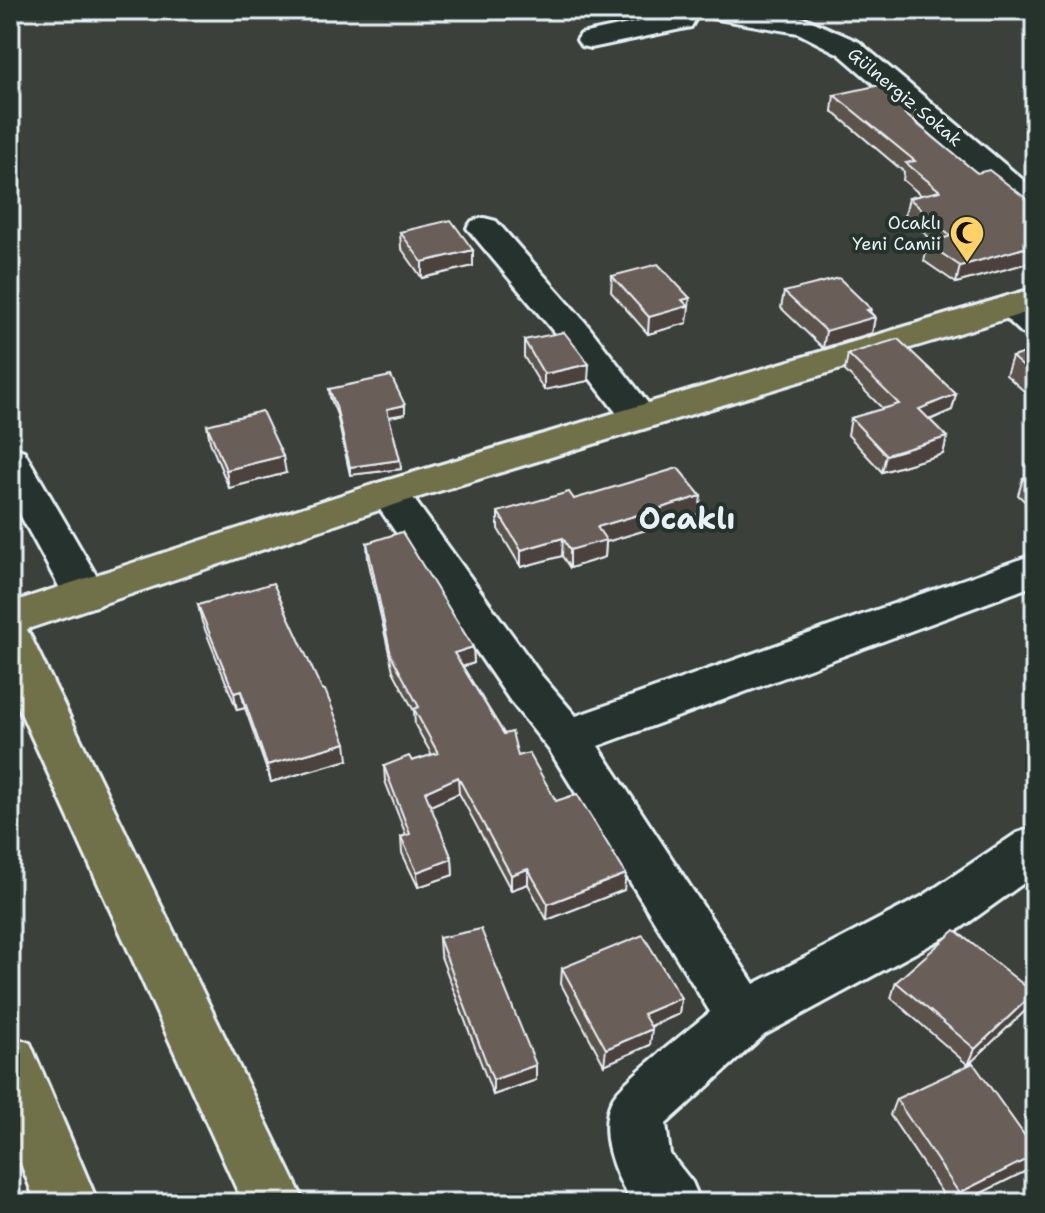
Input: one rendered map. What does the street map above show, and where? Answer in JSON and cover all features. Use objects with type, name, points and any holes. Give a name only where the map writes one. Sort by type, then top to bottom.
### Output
[{"type":"main road","points":[[10,619],[389,493],[639,416],[1027,310]]},
{"type":"main road","points":[[10,639],[274,1203]]},
{"type":"main road","points":[[10,1062],[67,1203]]},
{"type":"street","points":[[591,40],[681,21],[687,10]]},
{"type":"street","name":"Gülnergiz Sokak","points":[[712,10],[805,26],[849,48],[1035,207]]},
{"type":"street","points":[[484,228],[572,330],[639,416]]},
{"type":"street","points":[[10,460],[85,594]]},
{"type":"street","points":[[389,493],[525,687],[567,738],[744,1017]]},
{"type":"street","points":[[567,738],[1035,569]]},
{"type":"street","points":[[670,1203],[642,1165],[635,1114],[744,1017],[942,912],[1035,848]]},
{"type":"building","points":[[880,85],[916,112],[905,114],[977,173],[989,170],[1028,200],[1035,201],[1035,245],[960,266],[928,244],[950,236],[909,198],[940,191],[906,163],[915,161],[834,95]]},
{"type":"building","points":[[451,220],[473,250],[422,262],[400,232]]},
{"type":"building","points":[[658,264],[690,298],[682,300],[688,306],[649,317],[612,276]]},
{"type":"building","points":[[839,278],[871,309],[867,310],[875,317],[826,331],[784,292]]},
{"type":"building","points":[[564,332],[589,364],[544,374],[524,340]]},
{"type":"building","points":[[898,339],[956,394],[919,409],[947,437],[886,455],[851,418],[899,404],[848,354]]},
{"type":"building","points":[[1035,350],[1035,377],[1012,357]]},
{"type":"building","points":[[391,376],[405,405],[387,409],[400,460],[350,467],[329,389]]},
{"type":"building","points":[[262,411],[283,456],[226,470],[207,425]]},
{"type":"building","points":[[678,468],[701,496],[597,527],[606,540],[570,550],[563,538],[521,550],[498,512],[569,492],[574,499]]},
{"type":"building","points":[[1035,474],[1035,489],[1023,478]]},
{"type":"building","points":[[402,532],[473,647],[454,653],[504,734],[512,732],[518,756],[529,753],[556,801],[577,794],[626,874],[548,904],[528,869],[511,875],[458,777],[425,792],[452,859],[417,872],[401,837],[410,834],[384,766],[409,756],[412,761],[438,753],[414,709],[419,707],[391,655],[367,543]]},
{"type":"building","points":[[273,583],[322,690],[325,690],[346,743],[267,765],[241,691],[234,693],[198,605]]},
{"type":"building","points":[[481,929],[536,1065],[493,1080],[439,938]]},
{"type":"building","points":[[955,930],[1034,993],[975,1049],[896,982]]},
{"type":"building","points":[[643,935],[681,998],[643,1014],[652,1029],[606,1049],[562,968]]},
{"type":"building","points":[[973,1063],[1035,1150],[1035,1155],[959,1193],[896,1099]]},
{"type":"place","name":"Ocaklı Yeni Camii","points":[[967,264]]},
{"type":"district","name":"Ocaklı","points":[[687,519]]}]
